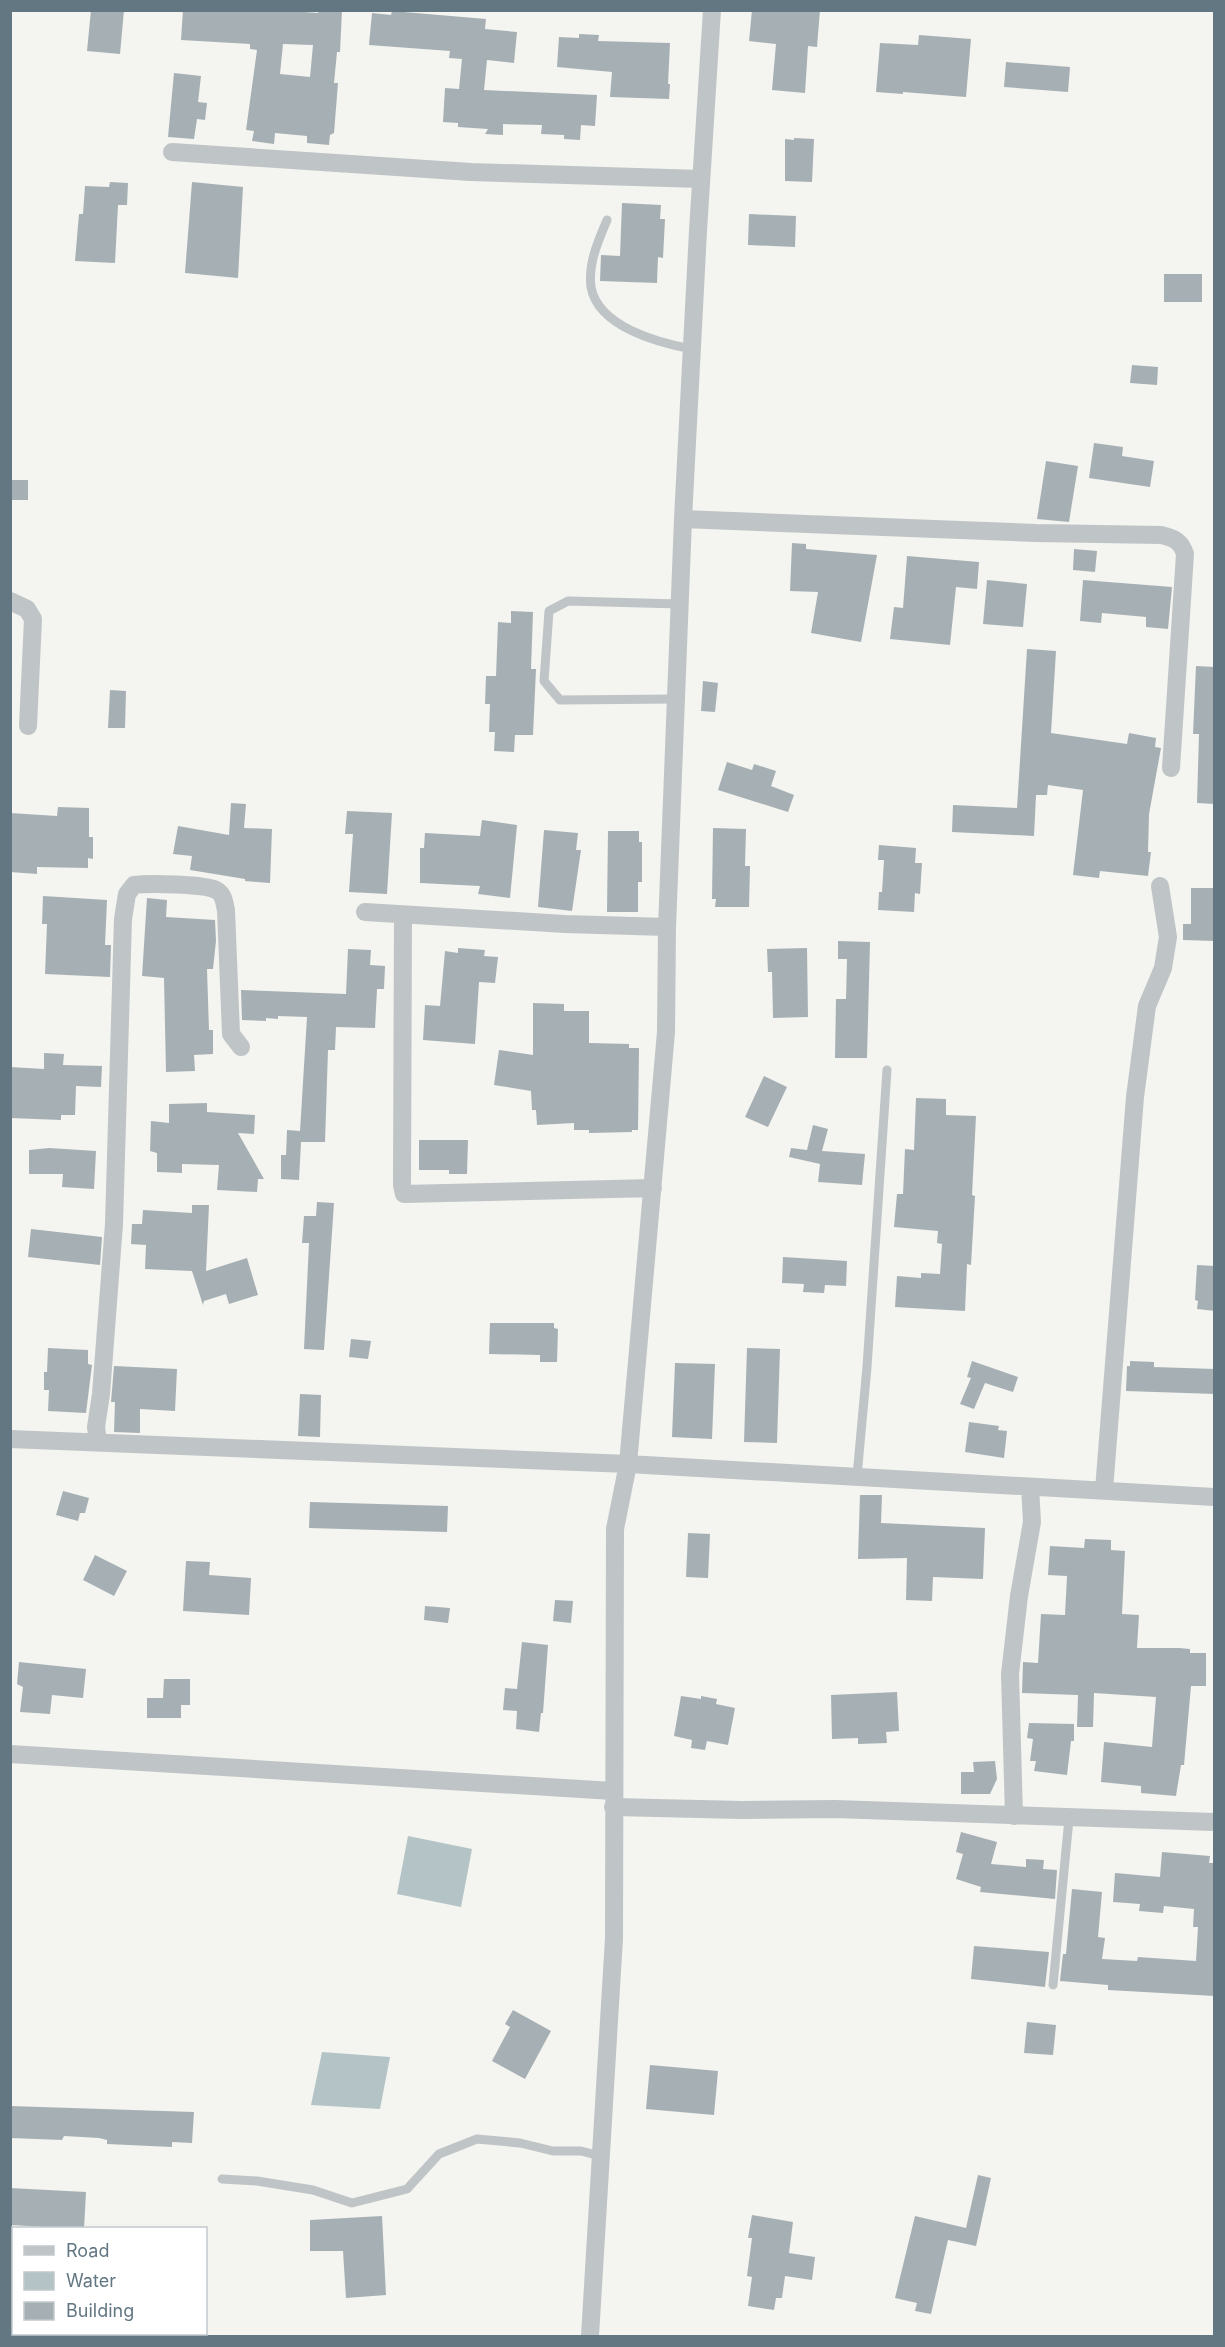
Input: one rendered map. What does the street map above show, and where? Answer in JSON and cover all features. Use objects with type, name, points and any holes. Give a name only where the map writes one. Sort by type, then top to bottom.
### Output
[{"type":"street","points":[[590,2337],[614,1938],[615,1529],[628,1464],[666,1032],[667,927],[683,519],[712,10]]},
{"type":"street","points":[[172,152],[471,172],[701,179]]},
{"type":"street","points":[[683,519],[1036,533],[1161,535],[1173,538],[1182,545],[1185,554],[1171,768]]},
{"type":"street","points":[[10,601],[27,609],[33,619],[28,726]]},
{"type":"street","points":[[98,1441],[96,1427],[101,1394],[114,1224],[123,919],[127,894],[134,885],[152,882],[215,889],[223,897],[226,910],[231,1034],[241,1047]]},
{"type":"street","points":[[1104,1490],[1135,1096],[1147,1006],[1163,968],[1168,937],[1160,886]]},
{"type":"street","points":[[365,912],[565,924],[667,927]]},
{"type":"street","points":[[403,915],[402,1185],[404,1194],[653,1188]]},
{"type":"street","points":[[10,1439],[628,1464],[1215,1497]]},
{"type":"street","points":[[1014,1816],[1010,1674],[1019,1596],[1032,1522],[1030,1487]]},
{"type":"street","points":[[10,1754],[742,1810],[835,1809],[1069,1819],[1215,1822]]},
{"type":"lane","points":[[607,220],[594,251],[591,287],[597,302],[611,317],[633,333],[658,343],[692,350]]},
{"type":"lane","points":[[676,699],[560,700],[544,681],[549,611],[568,601],[680,604]]},
{"type":"lane","points":[[857,1476],[867,1367],[887,1070]]},
{"type":"lane","points":[[1053,1985],[1069,1819]]},
{"type":"lane","points":[[222,2179],[257,2181],[313,2190],[352,2203],[407,2189],[439,2154],[477,2139],[520,2143],[553,2151],[581,2151],[600,2156]]},
{"type":"water","points":[[408,1836],[472,1849],[461,1907],[397,1894]]},
{"type":"water","points":[[322,2052],[390,2057],[380,2109],[311,2105]]},
{"type":"building","points":[[91,10],[124,10],[120,54],[87,51]]},
{"type":"building","points":[[183,10],[277,10],[318,13],[319,10],[342,10],[340,52],[337,52],[334,83],[338,83],[334,133],[330,135],[329,145],[307,143],[307,136],[275,133],[274,144],[252,141],[254,131],[246,130],[257,50],[250,49],[250,44],[181,40]],"holes":[[[283,44],[313,45],[310,77],[280,74]]]},
{"type":"building","points":[[752,10],[820,10],[817,47],[808,46],[805,93],[772,90],[776,44],[749,41]]},
{"type":"building","points":[[392,11],[486,19],[485,29],[517,32],[514,63],[487,60],[484,90],[597,95],[595,126],[581,125],[580,140],[564,139],[564,135],[541,134],[542,125],[503,124],[503,135],[485,134],[488,129],[458,127],[458,123],[443,122],[445,88],[459,89],[462,59],[449,58],[450,51],[369,45],[372,13],[391,15]]},
{"type":"building","points":[[579,34],[599,35],[598,41],[670,43],[669,99],[610,97],[612,72],[557,67],[559,37],[579,38]]},
{"type":"building","points":[[919,35],[971,39],[966,97],[876,92],[880,43],[918,45]]},
{"type":"building","points":[[1006,62],[1070,67],[1068,92],[1004,87]]},
{"type":"building","points":[[174,73],[201,76],[198,102],[207,103],[205,120],[197,119],[194,139],[168,137]]},
{"type":"building","points":[[794,138],[814,139],[812,182],[785,181],[785,139],[794,140]]},
{"type":"building","points":[[110,182],[128,183],[127,205],[118,205],[115,263],[75,261],[79,214],[83,214],[85,186],[109,187]]},
{"type":"building","points":[[192,182],[243,187],[238,278],[185,273]]},
{"type":"building","points":[[622,203],[661,205],[660,219],[665,219],[663,258],[658,257],[657,283],[600,281],[601,255],[620,256]]},
{"type":"building","points":[[749,214],[796,216],[795,247],[748,245]]},
{"type":"building","points":[[1164,274],[1202,274],[1202,302],[1164,302]]},
{"type":"building","points":[[1132,365],[1158,367],[1157,385],[1130,383]]},
{"type":"building","points":[[1094,443],[1123,447],[1122,456],[1154,461],[1150,487],[1089,478]]},
{"type":"building","points":[[1046,461],[1078,466],[1069,522],[1037,519]]},
{"type":"building","points":[[10,480],[28,480],[28,500],[10,500]]},
{"type":"building","points":[[792,543],[806,544],[806,549],[877,555],[861,642],[811,633],[818,592],[790,591]]},
{"type":"building","points":[[1074,549],[1097,551],[1095,572],[1073,570]]},
{"type":"building","points":[[907,556],[979,562],[977,589],[956,587],[950,645],[890,639],[894,607],[903,608]]},
{"type":"building","points":[[987,580],[1027,584],[1023,627],[983,624]]},
{"type":"building","points":[[1083,580],[1172,587],[1168,629],[1146,627],[1146,617],[1102,613],[1101,623],[1080,621]]},
{"type":"building","points":[[511,611],[533,612],[531,669],[536,669],[533,735],[515,735],[514,752],[494,751],[495,732],[489,732],[490,704],[485,704],[486,676],[496,676],[498,622],[511,623]]},
{"type":"building","points":[[1027,649],[1056,651],[1051,733],[1127,744],[1129,733],[1156,738],[1155,747],[1161,748],[1149,814],[1148,852],[1151,852],[1148,876],[1100,871],[1099,878],[1073,875],[1083,790],[1048,785],[1047,795],[1036,795],[1034,836],[952,832],[953,805],[1017,808]]},
{"type":"building","points":[[1196,666],[1215,667],[1215,804],[1197,803],[1199,734],[1193,734]]},
{"type":"building","points":[[703,681],[718,683],[715,712],[701,711]]},
{"type":"building","points":[[110,690],[126,691],[125,728],[108,728]]},
{"type":"building","points":[[727,762],[752,770],[754,764],[776,771],[771,786],[794,795],[788,812],[718,790]]},
{"type":"building","points":[[231,803],[246,804],[244,828],[272,829],[270,883],[245,881],[245,879],[190,870],[192,856],[173,854],[178,826],[229,835]]},
{"type":"building","points":[[58,807],[89,808],[89,837],[93,837],[93,859],[88,858],[88,868],[37,867],[37,874],[10,872],[10,813],[57,816]]},
{"type":"building","points":[[347,811],[392,813],[387,894],[349,892],[353,834],[345,834]]},
{"type":"building","points":[[482,820],[517,825],[510,898],[478,894],[480,886],[420,883],[420,848],[424,848],[425,833],[480,836]]},
{"type":"building","points":[[713,828],[746,829],[745,866],[750,866],[749,907],[715,907],[716,899],[712,899]]},
{"type":"building","points":[[544,830],[578,833],[576,850],[581,850],[572,911],[538,907]]},
{"type":"building","points":[[608,831],[639,831],[639,842],[642,842],[642,882],[638,882],[638,912],[607,912]]},
{"type":"building","points":[[879,845],[916,848],[915,863],[922,863],[920,894],[915,893],[914,912],[878,910],[879,892],[882,892],[884,860],[878,860]]},
{"type":"building","points":[[1191,888],[1215,888],[1215,941],[1183,940],[1183,924],[1191,924]]},
{"type":"building","points":[[43,896],[107,900],[105,945],[111,945],[110,977],[45,974],[47,924],[42,924]]},
{"type":"building","points":[[147,898],[167,900],[166,917],[215,920],[216,941],[213,969],[207,969],[209,1030],[213,1030],[213,1054],[194,1055],[195,1071],[166,1072],[164,978],[142,976]]},
{"type":"building","points":[[838,941],[870,942],[867,1058],[835,1058],[836,999],[846,999],[847,959],[838,959]]},
{"type":"building","points":[[458,948],[485,950],[484,956],[498,957],[495,983],[479,982],[475,1044],[423,1040],[425,1005],[440,1006],[445,951],[458,953]]},
{"type":"building","points":[[807,948],[808,1017],[773,1018],[772,972],[768,972],[767,949]]},
{"type":"building","points":[[348,949],[371,950],[370,965],[385,966],[384,989],[377,989],[375,1028],[336,1027],[335,1050],[328,1050],[325,1142],[301,1142],[299,1180],[281,1179],[281,1155],[286,1155],[287,1130],[300,1131],[307,1017],[278,1016],[278,1019],[266,1018],[266,1021],[242,1020],[241,990],[346,994]]},
{"type":"building","points":[[533,1003],[564,1004],[564,1011],[589,1011],[589,1043],[629,1044],[629,1048],[639,1048],[638,1130],[589,1133],[589,1130],[574,1130],[574,1123],[537,1125],[536,1110],[532,1110],[531,1091],[494,1085],[499,1050],[533,1055]]},
{"type":"building","points":[[44,1053],[64,1054],[63,1065],[102,1066],[101,1087],[76,1086],[75,1115],[61,1115],[61,1120],[10,1118],[10,1067],[44,1069]]},
{"type":"building","points":[[764,1076],[787,1087],[768,1127],[745,1117]]},
{"type":"building","points":[[916,1098],[946,1099],[946,1115],[976,1116],[972,1195],[975,1196],[971,1265],[967,1264],[965,1311],[895,1307],[897,1276],[921,1278],[921,1273],[940,1274],[942,1244],[937,1243],[938,1231],[894,1227],[897,1194],[903,1194],[905,1149],[914,1150]]},
{"type":"building","points":[[207,1103],[207,1112],[255,1115],[254,1134],[238,1133],[264,1179],[258,1179],[257,1192],[217,1190],[219,1165],[182,1164],[182,1173],[157,1172],[157,1153],[150,1151],[151,1121],[169,1123],[169,1104]]},
{"type":"building","points":[[813,1125],[828,1129],[822,1151],[865,1154],[862,1185],[818,1182],[820,1164],[789,1157],[791,1148],[807,1150]]},
{"type":"building","points":[[419,1140],[468,1140],[467,1174],[449,1174],[449,1170],[419,1170]]},
{"type":"building","points":[[49,1148],[96,1151],[94,1189],[62,1187],[63,1174],[29,1174],[29,1150]]},
{"type":"building","points":[[317,1202],[334,1203],[324,1350],[304,1349],[309,1243],[302,1243],[304,1216],[316,1216]]},
{"type":"building","points":[[192,1205],[209,1205],[206,1271],[247,1258],[258,1295],[229,1304],[226,1294],[204,1301],[203,1305],[192,1271],[145,1269],[146,1245],[131,1244],[132,1224],[142,1224],[143,1210],[192,1213]]},
{"type":"building","points":[[31,1229],[102,1237],[100,1265],[28,1257]]},
{"type":"building","points":[[783,1257],[847,1261],[846,1286],[825,1285],[824,1293],[803,1292],[804,1284],[782,1283]]},
{"type":"building","points":[[1197,1265],[1215,1266],[1215,1311],[1197,1309],[1198,1301],[1195,1300]]},
{"type":"building","points":[[490,1323],[554,1323],[554,1328],[558,1329],[557,1362],[540,1362],[540,1355],[489,1354]]},
{"type":"building","points":[[351,1339],[371,1341],[368,1359],[349,1357]]},
{"type":"building","points":[[48,1348],[88,1350],[88,1364],[92,1365],[86,1413],[48,1411],[49,1390],[44,1390],[44,1372],[47,1372]]},
{"type":"building","points":[[747,1348],[780,1349],[777,1443],[744,1442]]},
{"type":"building","points":[[972,1361],[1018,1377],[1013,1392],[985,1383],[974,1409],[960,1404],[971,1378],[967,1377]]},
{"type":"building","points":[[1130,1361],[1154,1362],[1154,1367],[1215,1369],[1215,1394],[1126,1391],[1127,1366],[1130,1366]]},
{"type":"building","points":[[675,1363],[715,1364],[712,1439],[672,1437]]},
{"type":"building","points":[[114,1366],[177,1369],[175,1411],[140,1409],[140,1433],[114,1432],[115,1402],[111,1402]]},
{"type":"building","points":[[300,1394],[321,1395],[320,1437],[298,1436]]},
{"type":"building","points":[[969,1422],[999,1426],[998,1430],[1007,1431],[1004,1458],[965,1452]]},
{"type":"building","points":[[63,1491],[89,1498],[85,1513],[80,1513],[78,1521],[56,1515]]},
{"type":"building","points":[[860,1495],[882,1495],[881,1523],[985,1528],[983,1579],[933,1577],[932,1601],[906,1600],[907,1558],[858,1559]]},
{"type":"building","points":[[310,1502],[448,1506],[447,1532],[309,1528]]},
{"type":"building","points":[[688,1533],[710,1534],[708,1578],[686,1577]]},
{"type":"building","points":[[1085,1539],[1111,1540],[1111,1550],[1125,1551],[1122,1614],[1139,1615],[1137,1648],[1179,1648],[1190,1649],[1190,1653],[1206,1653],[1206,1686],[1191,1686],[1184,1765],[1181,1765],[1176,1796],[1141,1793],[1141,1786],[1101,1782],[1104,1742],[1152,1747],[1156,1697],[1094,1693],[1093,1727],[1077,1727],[1078,1695],[1022,1693],[1023,1662],[1038,1663],[1041,1614],[1065,1615],[1067,1576],[1048,1575],[1050,1546],[1084,1548]]},
{"type":"building","points":[[95,1555],[127,1571],[114,1596],[83,1580]]},
{"type":"building","points":[[186,1561],[210,1562],[209,1575],[251,1578],[249,1615],[183,1611]]},
{"type":"building","points":[[555,1600],[573,1601],[571,1623],[553,1621]]},
{"type":"building","points":[[425,1606],[450,1608],[448,1623],[424,1620]]},
{"type":"building","points":[[522,1642],[548,1645],[543,1713],[541,1713],[539,1732],[516,1729],[517,1711],[503,1710],[505,1688],[517,1689]]},
{"type":"building","points":[[19,1662],[86,1669],[83,1698],[52,1695],[50,1714],[20,1712],[23,1687],[17,1684]]},
{"type":"building","points":[[164,1679],[190,1679],[190,1705],[181,1705],[181,1718],[147,1718],[147,1698],[163,1698]]},
{"type":"building","points":[[897,1692],[899,1731],[886,1732],[887,1743],[858,1744],[858,1738],[832,1739],[831,1695]]},
{"type":"building","points":[[681,1696],[717,1699],[716,1704],[735,1708],[728,1745],[707,1741],[705,1750],[691,1748],[692,1740],[674,1736]]},
{"type":"building","points":[[1029,1723],[1074,1724],[1074,1741],[1071,1741],[1067,1775],[1034,1771],[1036,1761],[1030,1761],[1033,1739],[1027,1738]]},
{"type":"building","points":[[995,1761],[997,1779],[990,1794],[961,1794],[961,1772],[974,1772],[973,1762]]},
{"type":"building","points":[[961,1832],[997,1842],[991,1864],[1026,1867],[1026,1859],[1044,1860],[1043,1869],[1057,1870],[1055,1899],[980,1892],[981,1887],[956,1879],[963,1854],[956,1852]]},
{"type":"building","points":[[1162,1852],[1210,1856],[1209,1863],[1215,1863],[1215,1996],[1108,1990],[1108,1985],[1060,1981],[1063,1954],[1066,1954],[1072,1889],[1102,1892],[1098,1937],[1105,1938],[1102,1959],[1137,1961],[1138,1957],[1196,1961],[1198,1927],[1193,1927],[1194,1909],[1164,1906],[1163,1913],[1139,1911],[1140,1904],[1113,1902],[1115,1873],[1160,1877]]},
{"type":"building","points":[[974,1946],[1049,1952],[1045,1987],[971,1979]]},
{"type":"building","points":[[513,2010],[551,2031],[525,2079],[492,2061],[510,2027],[505,2024]]},
{"type":"building","points":[[1027,2022],[1056,2025],[1053,2055],[1024,2053]]},
{"type":"building","points":[[650,2065],[718,2071],[714,2115],[646,2109]]},
{"type":"building","points":[[10,2106],[194,2112],[192,2143],[172,2142],[172,2147],[107,2144],[107,2140],[99,2138],[64,2136],[62,2140],[10,2138]]},
{"type":"building","points":[[978,2175],[991,2178],[976,2246],[948,2240],[931,2314],[915,2311],[917,2303],[895,2298],[915,2216],[966,2228]]},
{"type":"building","points":[[10,2188],[86,2192],[84,2227],[10,2225]]},
{"type":"building","points":[[752,2215],[793,2222],[789,2253],[815,2257],[812,2280],[785,2276],[782,2298],[776,2298],[774,2310],[748,2306],[752,2277],[747,2276],[752,2238],[748,2238]]},
{"type":"building","points":[[382,2216],[386,2295],[346,2298],[343,2251],[310,2251],[310,2220]]}]
